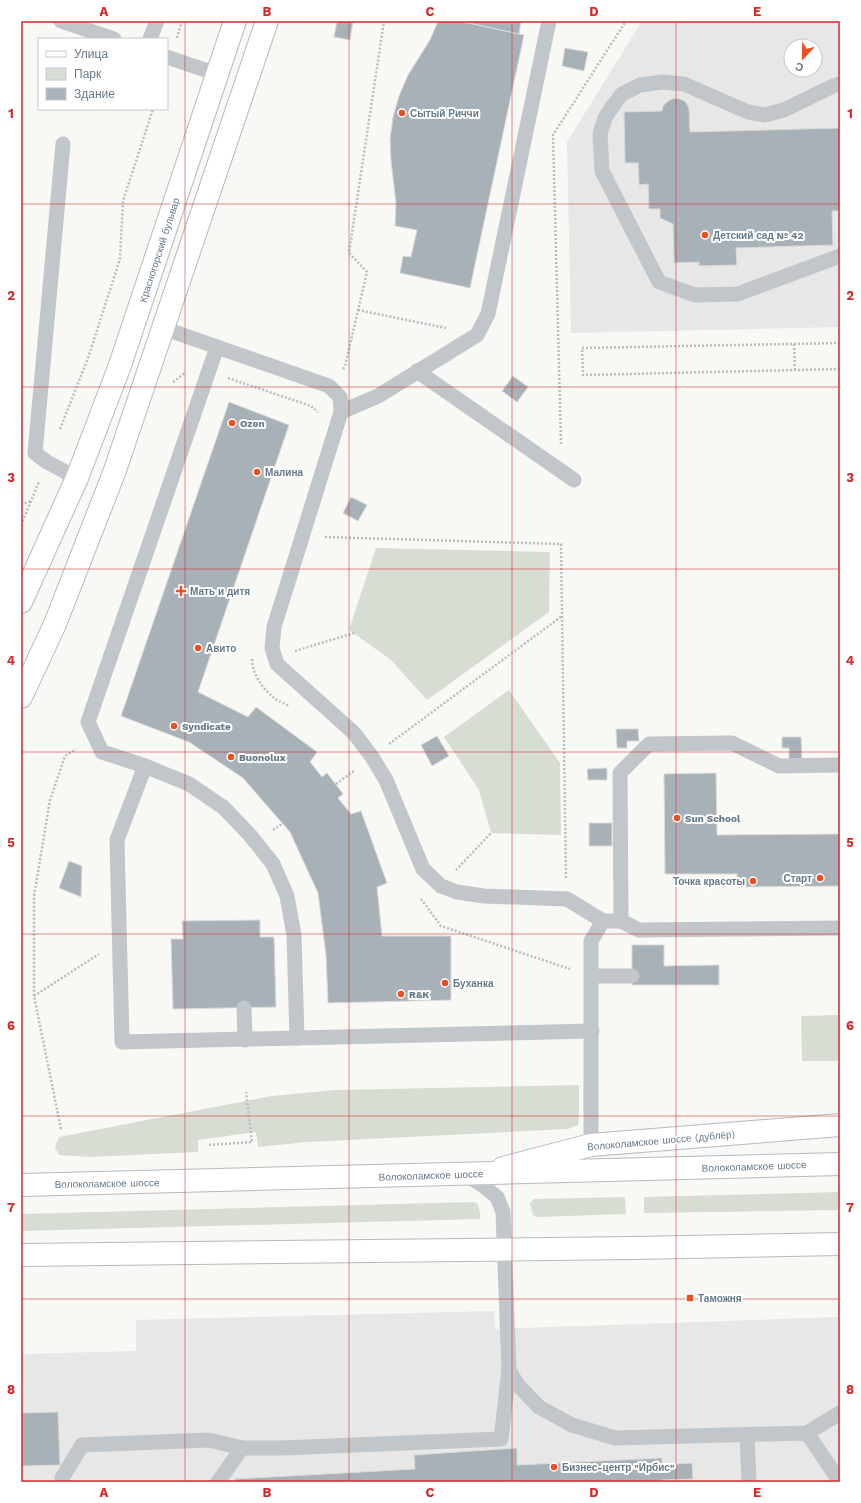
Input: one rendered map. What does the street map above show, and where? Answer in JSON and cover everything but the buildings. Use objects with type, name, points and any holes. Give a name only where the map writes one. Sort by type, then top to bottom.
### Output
[{"type":"main road","name":"Красногорский бульвар","points":[[21,602],[77,478],[121,361],[235,21]]},
{"type":"main road","points":[[21,697],[55,624],[114,473],[267,21]]},
{"type":"main road","name":"Волоколамское шоссе (дублёр)","points":[[474,1174],[591,1145],[840,1125]]},
{"type":"main road","name":"Волоколамское шоссе","points":[[21,1185],[840,1164]]},
{"type":"main road","points":[[21,1255],[506,1250],[840,1244]]},
{"type":"lane","points":[[61,21],[111,38]]},
{"type":"lane","points":[[150,38],[157,21]]},
{"type":"lane","points":[[341,412],[378,396],[476,335],[488,314],[549,21]]},
{"type":"lane","points":[[168,57],[217,74]]},
{"type":"lane","points":[[840,84],[784,110],[765,115],[748,112],[684,84],[662,82],[640,85],[622,94],[605,118],[600,134],[602,171],[659,282],[695,295],[738,294],[840,256]]},
{"type":"lane","points":[[63,144],[36,453],[47,462],[77,478]]},
{"type":"lane","points":[[163,328],[329,386],[340,397],[341,412],[274,627],[272,648],[277,664],[354,733],[372,757],[386,780],[423,869],[441,886],[457,892],[484,896],[567,899],[603,921],[621,921],[638,930],[840,928]]},
{"type":"lane","points":[[217,347],[88,722],[102,752],[145,766],[189,784],[223,807],[249,834],[273,864],[287,896],[294,935],[297,1038]]},
{"type":"lane","points":[[417,372],[574,480]]},
{"type":"lane","points":[[621,921],[620,774],[649,744],[732,743],[779,766],[840,765]]},
{"type":"lane","points":[[145,766],[117,840],[122,1042],[592,1031]]},
{"type":"lane","points":[[591,1145],[591,941],[603,921]]},
{"type":"lane","points":[[591,976],[632,976]]},
{"type":"lane","points":[[244,1008],[245,1040]]},
{"type":"lane","points":[[62,1482],[62,1478],[82,1445],[209,1440],[242,1448],[282,1448],[500,1439],[510,1370],[504,1212],[496,1197],[482,1185],[474,1174]]},
{"type":"lane","points":[[510,1370],[516,1384],[538,1407],[572,1425],[616,1438],[807,1433],[840,1413]]},
{"type":"lane","points":[[807,1433],[840,1482]]},
{"type":"lane","points":[[747,1435],[749,1482]]},
{"type":"lane","points":[[218,1482],[242,1448]]},
{"type":"path","points":[[329,386],[346,366],[367,272],[348,253],[384,21]]},
{"type":"path","points":[[561,471],[553,135],[626,21]]},
{"type":"path","points":[[21,526],[88,358],[120,259],[123,201],[153,110]]},
{"type":"path","points":[[358,310],[476,335]]},
{"type":"path","points":[[840,343],[582,348],[583,375],[840,369]]},
{"type":"path","points":[[794,344],[795,370]]},
{"type":"path","points":[[168,385],[194,366],[311,406],[321,414]]},
{"type":"path","points":[[21,505],[32,501]]},
{"type":"path","points":[[302,536],[561,544],[567,899]]},
{"type":"path","points":[[336,784],[562,616]]},
{"type":"path","points":[[252,665],[354,633]]},
{"type":"path","points":[[252,658],[252,665],[260,683],[273,697],[296,709]]},
{"type":"path","points":[[60,1129],[34,996],[34,896],[50,800],[65,756],[95,736]]},
{"type":"path","points":[[418,895],[441,926],[591,976]]},
{"type":"path","points":[[34,996],[119,940]]},
{"type":"path","points":[[209,1144],[252,1142],[246,1092]]},
{"type":"shaded area","name":"Детский сад № 42","points":[[642,21],[840,21],[840,327],[571,333],[567,142]]},
{"type":"shaded area","points":[[494,1311],[495,1329],[840,1317],[840,1482],[21,1482],[21,1354],[136,1351],[136,1320]]},
{"type":"green space","points":[[376,548],[550,552],[549,612],[427,700],[391,660],[349,630]]},
{"type":"green space","points":[[509,690],[560,763],[561,835],[491,833],[479,790],[444,737]]},
{"type":"green space","points":[[840,1015],[840,1061],[802,1061],[801,1016]]},
{"type":"green space","points":[[579,1085],[578,1125],[568,1129],[307,1142],[258,1147],[256,1132],[198,1140],[198,1152],[90,1157],[59,1155],[55,1147],[59,1137],[272,1096],[335,1090]]},
{"type":"green space","points":[[840,1192],[840,1210],[644,1213],[644,1197]]},
{"type":"green space","points":[[625,1197],[626,1214],[537,1217],[533,1215],[530,1203],[534,1199]]},
{"type":"green space","points":[[477,1203],[480,1219],[21,1231],[21,1214]]},
{"type":"place","name":"Сытый Риччи","points":[[402,113]]},
{"type":"place","name":"Детский сад № 42","points":[[705,235]]},
{"type":"place","name":"Ozon","points":[[232,423]]},
{"type":"place","name":"Малина","points":[[257,472]]},
{"type":"place","name":"Мать и дитя","points":[[181,591]]},
{"type":"place","name":"Авито","points":[[198,648]]},
{"type":"place","name":"Syndicate","points":[[174,726]]},
{"type":"place","name":"Buonolux","points":[[231,757]]},
{"type":"place","name":"Sun School","points":[[677,818]]},
{"type":"place","name":"Старт","points":[[820,878]]},
{"type":"place","name":"Точка красоты","points":[[753,881]]},
{"type":"place","name":"Буханка","points":[[445,983]]},
{"type":"place","name":"R&K","points":[[401,994]]},
{"type":"place","name":"Таможня","points":[[690,1298]]},
{"type":"place","name":"Бизнес-центр \"Ирбис\"","points":[[554,1467]]}]
